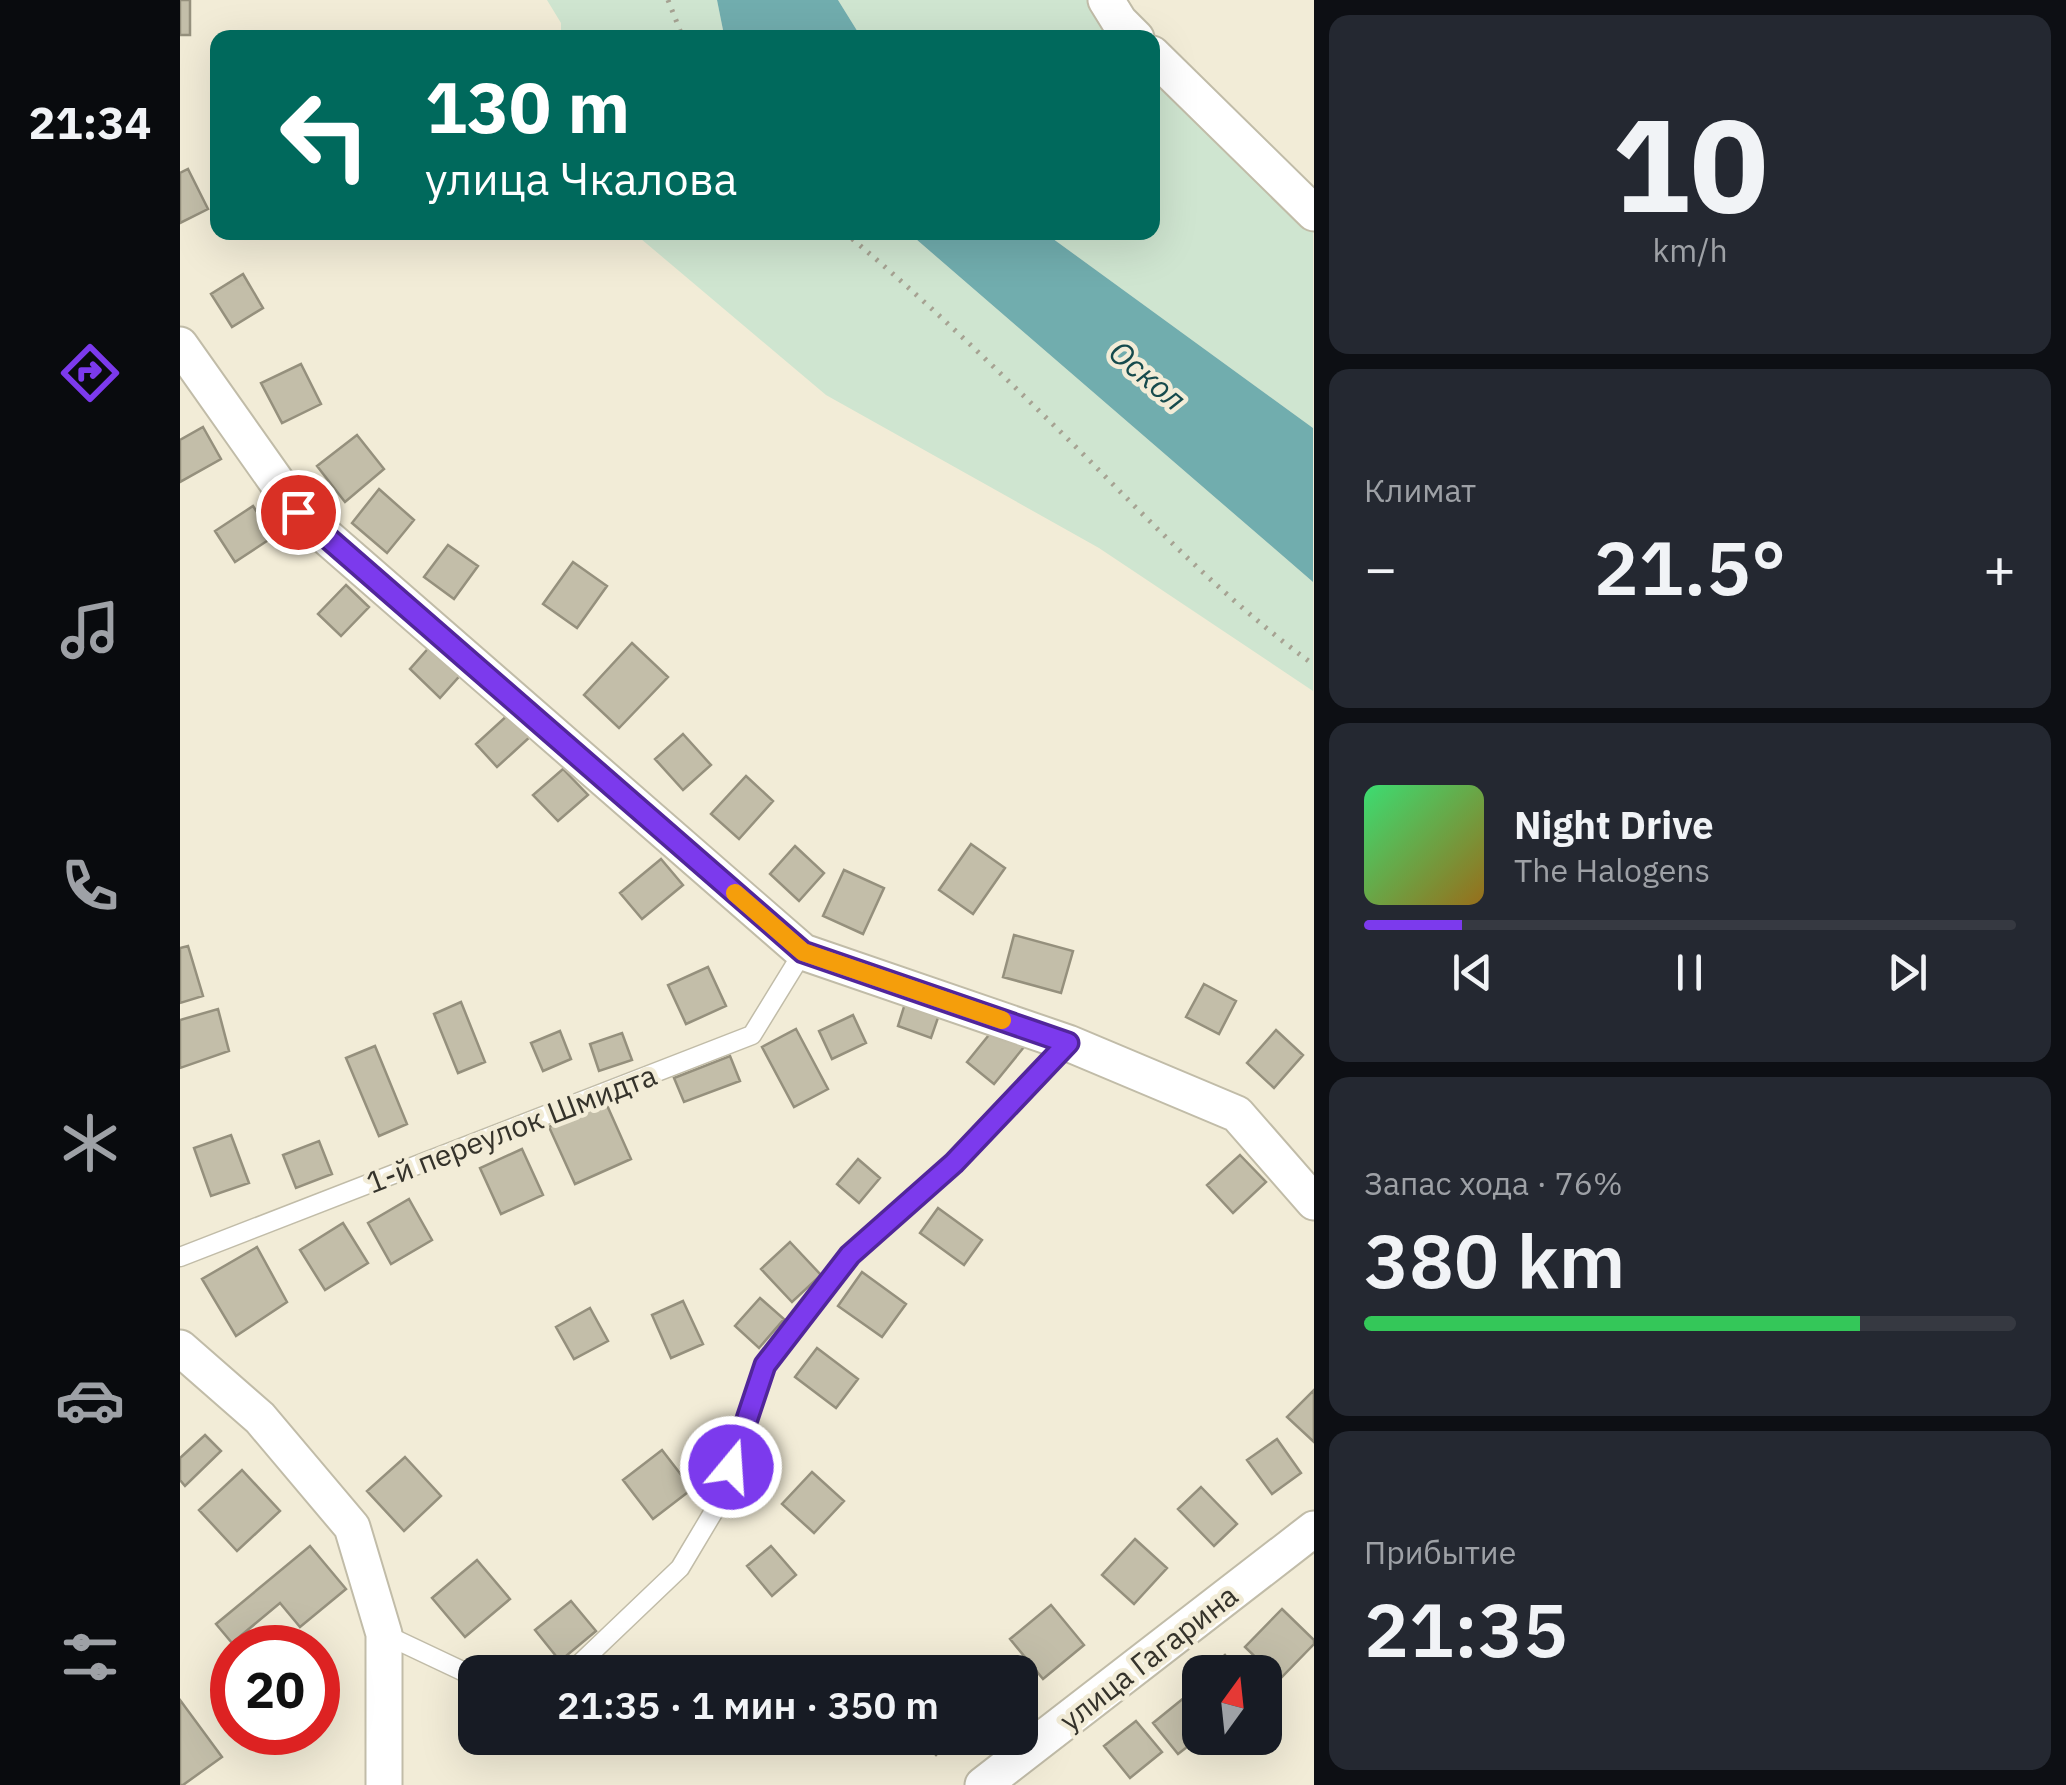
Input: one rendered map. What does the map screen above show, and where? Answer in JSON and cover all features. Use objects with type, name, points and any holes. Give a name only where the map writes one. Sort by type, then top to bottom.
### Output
[{"type":"street","points":[[1106,0],[1128,30]]},
{"type":"street","points":[[1160,62],[1314,213]]},
{"type":"street","points":[[180,345],[298,512],[803,952],[1068,1043],[1236,1114],[1314,1202]]},
{"type":"street","points":[[180,1348],[260,1418],[352,1527],[384,1634],[379,1782]]},
{"type":"street","name":"улица Гагарина","points":[[983,1785],[1314,1529]]},
{"type":"lane","name":"1-й переулок Шмидта","points":[[180,1257],[752,1035],[803,952]]},
{"type":"lane","points":[[589,1655],[680,1568],[720,1501],[765,1365],[850,1255],[954,1163],[1068,1043]]},
{"type":"lane","points":[[384,1634],[458,1669]]},
{"type":"path","points":[[668,0],[680,30]]},
{"type":"path","points":[[854,240],[917,292],[1215,586],[1254,621],[1314,665]]},
{"type":"green space","points":[[547,0],[717,0],[723,30],[561,30]]},
{"type":"green space","points":[[838,0],[1089,0],[1113,30],[857,30]]},
{"type":"green space","points":[[1160,78],[1313,229],[1313,428],[1055,240],[1160,240]]},
{"type":"green space","points":[[642,240],[917,240],[1313,582],[1313,691],[1099,548],[826,395]]},
{"type":"water","points":[[717,0],[838,0],[857,30],[723,30]]},
{"type":"water","name":"Оскол","points":[[917,240],[1055,240],[1313,428],[1313,582]]},
{"type":"building","points":[[180,0],[190,0],[190,35],[180,35]]},
{"type":"building","points":[[188,169],[208,209],[180,223],[180,173]]},
{"type":"building","points":[[243,274],[263,308],[232,327],[211,294]]},
{"type":"building","points":[[301,364],[321,404],[282,423],[261,383]]},
{"type":"building","points":[[203,427],[221,459],[180,482],[180,440]]},
{"type":"building","points":[[357,435],[384,469],[345,502],[317,466]]},
{"type":"building","points":[[379,489],[414,520],[387,553],[352,523]]},
{"type":"building","points":[[253,506],[273,537],[235,562],[215,531]]},
{"type":"building","points":[[448,545],[478,566],[454,599],[424,577]]},
{"type":"building","points":[[573,562],[607,586],[577,628],[543,604]]},
{"type":"building","points":[[346,585],[369,607],[341,636],[318,614]]},
{"type":"building","points":[[433,643],[464,671],[440,698],[410,669]]},
{"type":"building","points":[[632,643],[668,677],[619,728],[584,695]]},
{"type":"building","points":[[510,713],[531,736],[497,767],[476,744]]},
{"type":"building","points":[[683,734],[711,765],[683,790],[655,759]]},
{"type":"building","points":[[563,769],[588,795],[558,821],[533,795]]},
{"type":"building","points":[[746,776],[773,801],[739,839],[711,814]]},
{"type":"building","points":[[971,844],[1005,868],[973,914],[939,890]]},
{"type":"building","points":[[795,846],[824,873],[799,901],[770,874]]},
{"type":"building","points":[[661,859],[683,885],[642,919],[620,893]]},
{"type":"building","points":[[844,870],[884,888],[863,934],[823,916]]},
{"type":"building","points":[[1014,935],[1073,951],[1061,993],[1003,977]]},
{"type":"building","points":[[188,946],[203,996],[180,1003],[180,948]]},
{"type":"building","points":[[708,967],[726,1006],[686,1024],[668,985]]},
{"type":"building","points":[[1204,984],[1236,1001],[1219,1034],[1186,1017]]},
{"type":"building","points":[[908,994],[942,1006],[931,1038],[898,1026]]},
{"type":"building","points":[[461,1002],[485,1062],[458,1073],[434,1014]]},
{"type":"building","points":[[218,1009],[229,1051],[180,1068],[180,1020]]},
{"type":"building","points":[[853,1015],[866,1043],[832,1059],[819,1031]]},
{"type":"building","points":[[997,1025],[1024,1047],[994,1084],[967,1062]]},
{"type":"building","points":[[796,1029],[828,1089],[794,1107],[762,1047]]},
{"type":"building","points":[[1276,1030],[1303,1055],[1274,1088],[1247,1063]]},
{"type":"building","points":[[560,1031],[571,1059],[543,1071],[531,1043]]},
{"type":"building","points":[[622,1033],[632,1060],[599,1071],[590,1044]]},
{"type":"building","points":[[375,1046],[407,1124],[379,1136],[346,1058]]},
{"type":"building","points":[[730,1056],[740,1081],[684,1102],[674,1078]]},
{"type":"building","points":[[606,1103],[631,1159],[575,1184],[549,1127]]},
{"type":"building","points":[[231,1135],[249,1183],[211,1196],[194,1148]]},
{"type":"building","points":[[319,1141],[332,1174],[296,1188],[283,1155]]},
{"type":"building","points":[[522,1149],[543,1195],[501,1214],[480,1168]]},
{"type":"building","points":[[1240,1155],[1266,1182],[1233,1213],[1207,1185]]},
{"type":"building","points":[[858,1159],[880,1178],[859,1203],[837,1184]]},
{"type":"building","points":[[409,1199],[432,1240],[391,1264],[368,1223]]},
{"type":"building","points":[[938,1208],[982,1240],[964,1265],[920,1233]]},
{"type":"building","points":[[343,1223],[368,1263],[325,1290],[300,1250]]},
{"type":"building","points":[[790,1242],[821,1275],[792,1302],[761,1269]]},
{"type":"building","points":[[257,1247],[287,1302],[236,1336],[202,1279]]},
{"type":"building","points":[[862,1272],[906,1304],[882,1337],[838,1306]]},
{"type":"building","points":[[760,1298],[784,1319],[759,1348],[735,1326]]},
{"type":"building","points":[[683,1301],[703,1344],[671,1358],[652,1315]]},
{"type":"building","points":[[590,1308],[608,1341],[574,1359],[556,1327]]},
{"type":"building","points":[[817,1348],[858,1379],[836,1408],[795,1377]]},
{"type":"building","points":[[1314,1390],[1314,1442],[1287,1417]]},
{"type":"building","points":[[205,1435],[221,1451],[185,1486],[180,1480],[180,1458]]},
{"type":"building","points":[[1277,1439],[1301,1473],[1272,1494],[1247,1460]]},
{"type":"building","points":[[662,1450],[692,1489],[653,1519],[623,1480]]},
{"type":"building","points":[[405,1457],[441,1496],[404,1531],[367,1491]]},
{"type":"building","points":[[242,1470],[280,1511],[237,1551],[199,1510]]},
{"type":"building","points":[[812,1472],[844,1501],[814,1533],[782,1504]]},
{"type":"building","points":[[1201,1487],[1237,1524],[1214,1546],[1178,1509]]},
{"type":"building","points":[[1135,1539],[1167,1568],[1134,1604],[1102,1575]]},
{"type":"building","points":[[310,1546],[346,1589],[302,1625],[280,1603],[254,1625],[216,1624]]},
{"type":"building","points":[[771,1546],[796,1575],[772,1596],[747,1566]]},
{"type":"building","points":[[477,1560],[510,1599],[465,1637],[432,1598]]},
{"type":"building","points":[[571,1601],[596,1631],[567,1655],[555,1655],[535,1630]]},
{"type":"building","points":[[1051,1605],[1084,1645],[1043,1679],[1038,1673],[1038,1655],[1023,1655],[1010,1639]]},
{"type":"building","points":[[1282,1609],[1314,1640],[1282,1677],[1282,1655],[1253,1655],[1245,1647]]},
{"type":"building","points":[[1182,1699],[1182,1751],[1178,1754],[1153,1723]]},
{"type":"building","points":[[180,1700],[210,1741],[210,1755],[222,1757],[180,1785]]},
{"type":"building","points":[[1136,1721],[1162,1752],[1130,1778],[1104,1746]]},
{"type":"slow traffic","points":[[735,893],[803,952],[1002,1020]]},
{"type":"route","points":[[298,512],[803,952],[1068,1043],[954,1163],[850,1255],[765,1365],[731,1467]]}]
